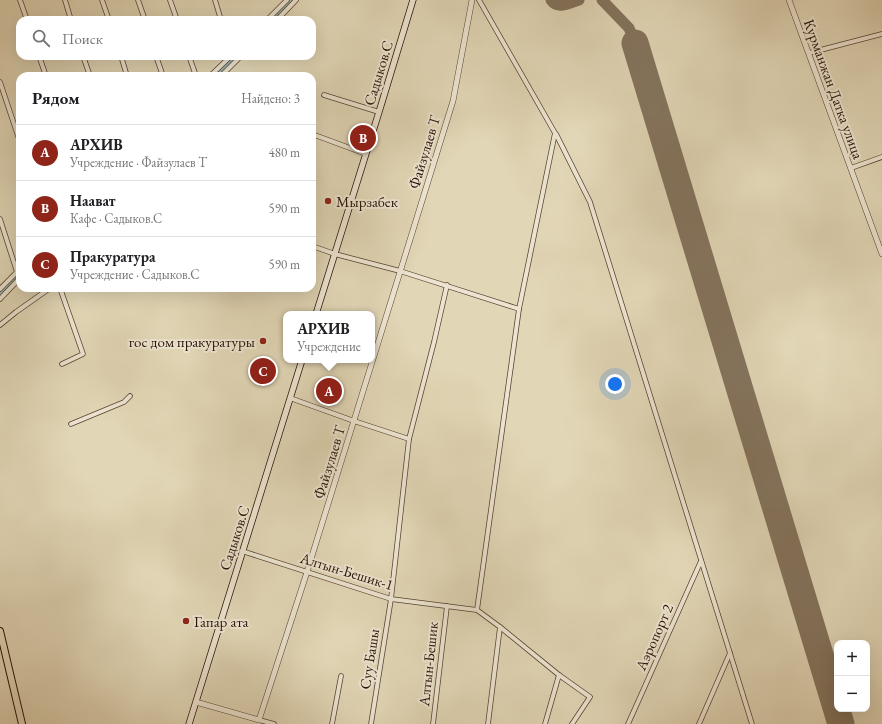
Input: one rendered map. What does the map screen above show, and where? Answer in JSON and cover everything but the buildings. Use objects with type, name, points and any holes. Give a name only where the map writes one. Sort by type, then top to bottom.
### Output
[{"type":"main road","name":"Садыков.С","points":[[317,311],[413,0]]},
{"type":"main road","name":"Садыков.С","points":[[189,724],[301,363]]},
{"type":"main road","points":[[0,631],[22,724]]},
{"type":"street","points":[[20,0],[26,16]]},
{"type":"street","points":[[65,0],[70,16]]},
{"type":"street","points":[[102,0],[107,16]]},
{"type":"street","points":[[138,0],[144,16]]},
{"type":"street","points":[[170,0],[176,16]]},
{"type":"street","points":[[215,0],[220,16]]},
{"type":"street","points":[[271,16],[287,0]]},
{"type":"street","points":[[281,16],[296,0]]},
{"type":"street","name":"Файзулаев Т","points":[[375,353],[453,101],[472,0]]},
{"type":"street","points":[[479,0],[555,133],[590,202],[752,724]]},
{"type":"street","name":"Курманжан Датка улица","points":[[789,0],[882,254]]},
{"type":"street","points":[[809,53],[882,34]]},
{"type":"street","points":[[40,60],[45,72]]},
{"type":"street","points":[[84,60],[89,72]]},
{"type":"street","points":[[122,60],[126,72]]},
{"type":"street","points":[[157,60],[162,72]]},
{"type":"street","points":[[190,60],[195,72]]},
{"type":"street","points":[[214,72],[226,60]]},
{"type":"street","points":[[225,72],[237,60]]},
{"type":"street","points":[[0,82],[16,130]]},
{"type":"street","points":[[324,95],[379,112]]},
{"type":"street","points":[[555,133],[519,309],[477,610],[559,675],[590,697],[572,724]]},
{"type":"street","points":[[316,135],[366,154]]},
{"type":"street","points":[[851,168],[882,157]]},
{"type":"street","points":[[0,219],[16,263]]},
{"type":"street","points":[[316,247],[335,254],[400,271],[519,309]]},
{"type":"street","points":[[0,289],[16,274]]},
{"type":"street","points":[[0,299],[16,282]]},
{"type":"street","name":"Суу Башы","points":[[371,724],[391,599],[409,439],[447,286]]},
{"type":"street","points":[[0,325],[44,292]]},
{"type":"street","points":[[61,292],[83,354],[62,364]]},
{"type":"street","name":"Файзулаев Т","points":[[259,720],[372,363]]},
{"type":"street","points":[[71,424],[124,402],[130,396]]},
{"type":"street","points":[[290,398],[409,439]]},
{"type":"street","name":"Алтын-Бешик-1","points":[[242,551],[391,599],[477,610]]},
{"type":"street","name":"Аэропорт 2","points":[[628,724],[701,561]]},
{"type":"street","name":"Алтын-Бешик","points":[[433,724],[446,606]]},
{"type":"street","points":[[488,724],[500,627]]},
{"type":"street","points":[[699,724],[730,653]]},
{"type":"street","points":[[545,724],[559,675]]},
{"type":"street","points":[[332,724],[341,676]]},
{"type":"street","points":[[196,702],[274,724]]},
{"type":"waterway","points":[[275,16],[291,0]]},
{"type":"waterway","points":[[220,72],[232,60]]},
{"type":"waterway","points":[[0,293],[16,277]]},
{"type":"taxiway","points":[[551,0],[557,5],[568,4],[579,0]]},
{"type":"taxiway","points":[[602,0],[629,28],[635,43]]},
{"type":"runway","points":[[635,43],[841,724]]},
{"type":"place","name":"Наават","points":[[363,138]]},
{"type":"place","name":"Мырзабек","points":[[328,201]]},
{"type":"place","name":"гос дом пракуратуры","points":[[263,341]]},
{"type":"place","name":"Пракуратура","points":[[263,371]]},
{"type":"place","name":"АРХИВ","points":[[329,391]]},
{"type":"place","name":"Гапар ата","points":[[186,621]]}]
